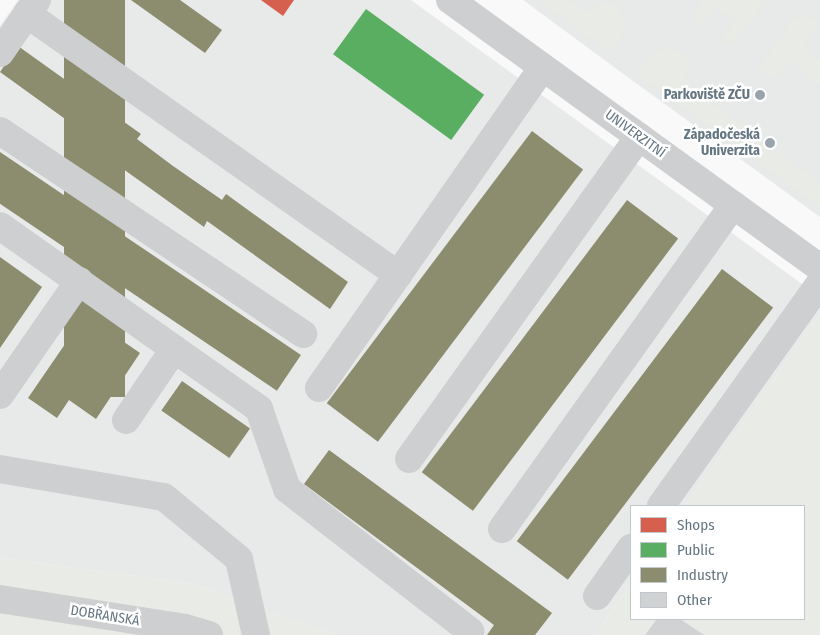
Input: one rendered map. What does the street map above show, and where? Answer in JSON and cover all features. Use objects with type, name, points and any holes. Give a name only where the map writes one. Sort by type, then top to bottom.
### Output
[{"type":"street","name":"UNIVERZITNÍ","points":[[450,0],[820,268]]},
{"type":"street","points":[[0,52],[32,7],[398,275]]},
{"type":"street","points":[[319,388],[543,67]]},
{"type":"street","points":[[0,131],[303,334]]},
{"type":"street","points":[[409,459],[639,137]]},
{"type":"street","points":[[502,529],[733,205]]},
{"type":"street","points":[[0,226],[259,409],[287,489],[470,631]]},
{"type":"street","points":[[0,395],[79,282]]},
{"type":"street","points":[[662,505],[820,283]]},
{"type":"street","points":[[126,420],[174,349]]},
{"type":"street","points":[[0,469],[164,498],[239,558],[256,635]]},
{"type":"street","points":[[597,596],[630,549]]},
{"type":"street","name":"DOBŘANSKÁ","points":[[0,599],[185,628],[209,635]]},
{"type":"shaded area","points":[[18,0],[411,0],[820,297],[820,313],[686,505],[630,505],[630,584],[595,635],[336,635],[194,584],[0,558],[0,26]]},
{"type":"shaded area","name":"Západočeská Univerzita","points":[[523,0],[820,0],[820,217],[618,70]]},
{"type":"shaded area","points":[[538,0],[568,0],[587,13],[602,3],[614,4],[624,19],[620,40],[611,53]]},
{"type":"shaded area","points":[[703,0],[766,0],[730,46],[723,42],[723,38],[735,21],[715,6],[702,24],[693,19]]},
{"type":"shaded area","points":[[803,15],[816,21],[815,30],[802,47],[820,60],[820,84],[789,61],[775,77],[767,75],[760,67],[793,19]]},
{"type":"shaded area","points":[[670,48],[682,52],[690,62],[684,83],[820,183],[820,207],[637,73],[654,51]]},
{"type":"shaded area","points":[[820,313],[820,635],[595,635],[630,584],[630,620],[805,620],[805,505],[686,505]]},
{"type":"shaded area","points":[[0,558],[194,584],[336,635],[0,635]]},
{"type":"building: Shops","points":[[261,0],[294,0],[283,16]]},
{"type":"building: Public","points":[[366,9],[484,95],[451,140],[333,54]]},
{"type":"building: Industry","points":[[64,0],[125,0],[125,397],[64,397]]},
{"type":"building: Industry","points":[[131,0],[180,0],[222,30],[205,53]]},
{"type":"building: Industry","points":[[18,46],[141,134],[137,139],[173,166],[222,200],[226,194],[348,282],[330,309],[207,221],[204,227],[119,166],[122,160],[0,72]]},
{"type":"building: Industry","points":[[532,131],[583,170],[378,442],[327,403]]},
{"type":"building: Industry","points":[[0,152],[301,355],[277,391],[0,204]]},
{"type":"building: Industry","points":[[627,200],[678,239],[473,511],[422,472]]},
{"type":"building: Industry","points":[[0,257],[42,287],[0,348]]},
{"type":"building: Industry","points":[[722,269],[773,308],[568,580],[517,541]]},
{"type":"building: Industry","points":[[85,315],[140,353],[96,419],[69,400],[57,418],[28,398]]},
{"type":"building: Industry","points":[[182,381],[250,429],[229,458],[161,410]]},
{"type":"building: Industry","points":[[329,450],[552,613],[535,635],[487,635],[494,625],[304,484]]},
{"type":"building: Other","points":[[656,620],[682,620],[704,635],[645,635]]},
{"type":"place","name":"Parkoviště ZČU","points":[[760,95]]},
{"type":"place","name":"Západočeská Univerzita","points":[[770,143]]}]
